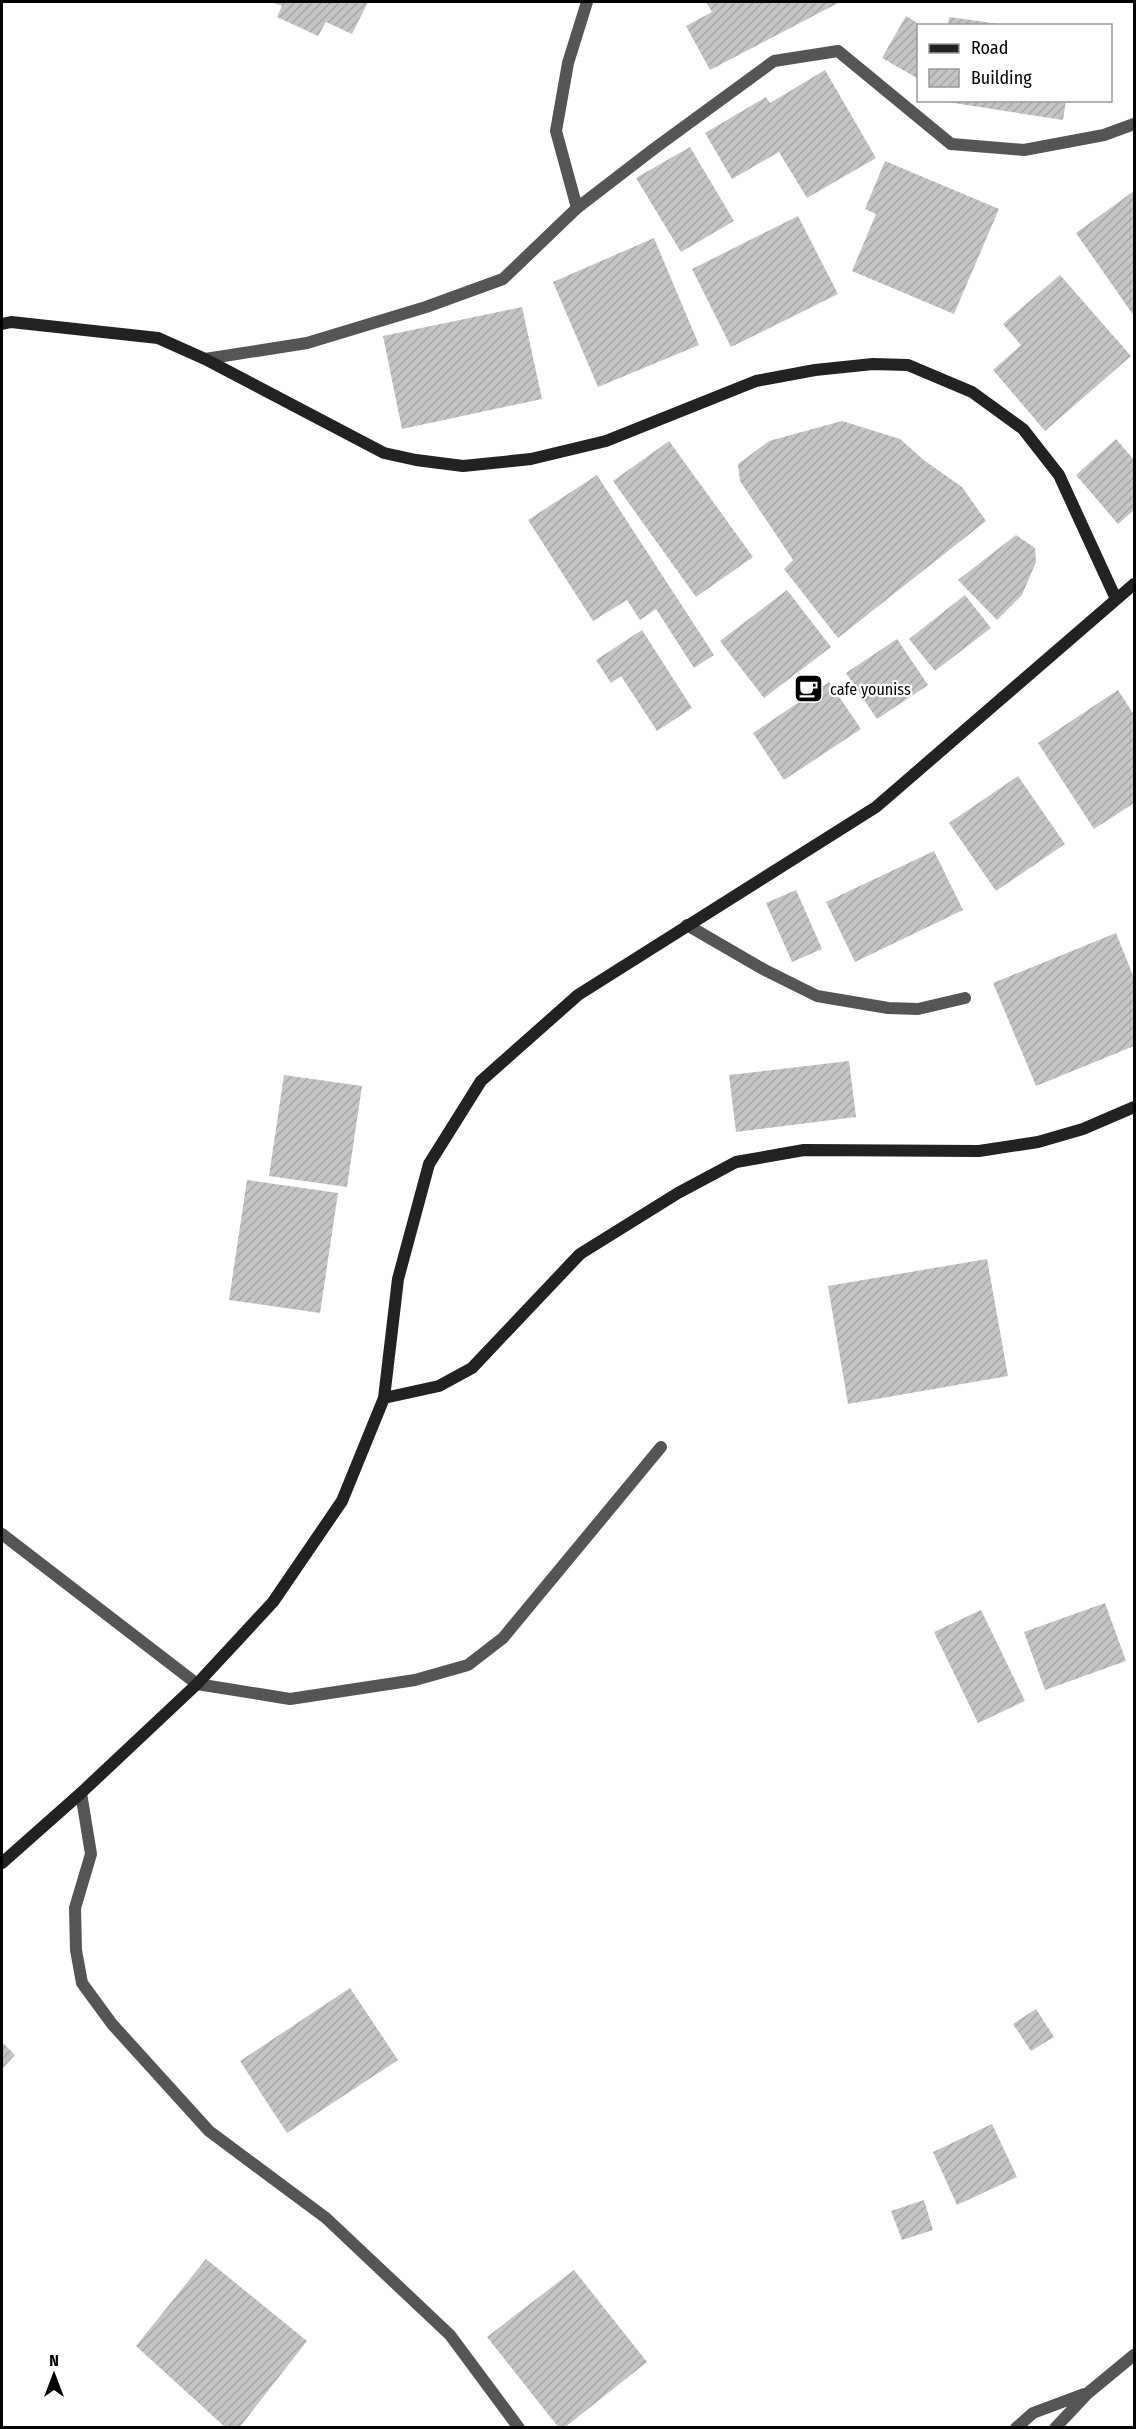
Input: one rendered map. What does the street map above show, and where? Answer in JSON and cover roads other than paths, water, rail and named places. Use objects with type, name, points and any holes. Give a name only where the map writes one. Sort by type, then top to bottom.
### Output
[{"type":"main road","points":[[2,324],[11,322],[158,338],[205,359],[384,453],[463,466],[531,459],[606,441],[756,381],[815,370],[873,364],[909,365],[972,392],[1023,429],[1059,475],[1116,599]]},
{"type":"main road","points":[[2,1863],[81,1793],[197,1684],[273,1602],[342,1502],[384,1398],[399,1279],[429,1164],[481,1081],[578,995],[876,807],[1134,584]]},
{"type":"main road","points":[[384,1398],[439,1386],[472,1368],[580,1254],[678,1193],[736,1162],[804,1150],[979,1151],[1038,1142],[1072,1132],[1134,1107]]},
{"type":"street","points":[[577,208],[556,131],[568,63],[587,2]]},
{"type":"street","points":[[205,359],[307,343],[426,307],[503,279],[577,208],[774,62],[838,51],[951,144],[1024,150],[1104,135],[1134,124]]},
{"type":"street","points":[[687,925],[817,996],[888,1008],[908,1009],[918,1009],[965,998]]},
{"type":"street","points":[[2,1534],[197,1684],[290,1699],[415,1680],[468,1665],[503,1638],[662,1447]]},
{"type":"street","points":[[81,1793],[91,1854],[75,1908],[76,1950],[82,1983],[112,2024],[209,2131],[326,2218],[450,2335],[519,2427]]},
{"type":"street","points":[[1054,2427],[1088,2393],[1134,2355]]},
{"type":"street","points":[[1016,2427],[1033,2413],[1088,2393]]},
{"type":"place","name":"cafe youniss","points":[[809,689]]}]
